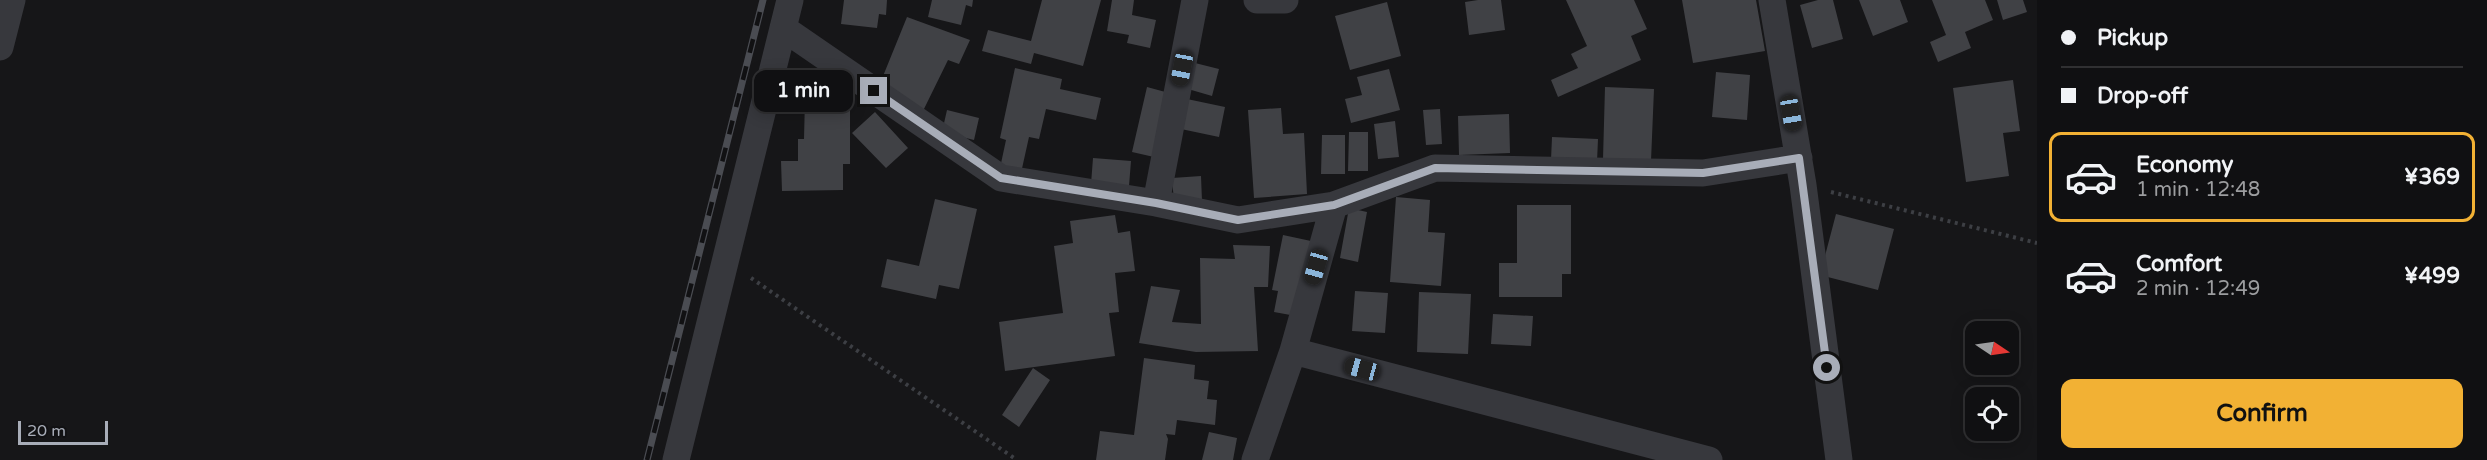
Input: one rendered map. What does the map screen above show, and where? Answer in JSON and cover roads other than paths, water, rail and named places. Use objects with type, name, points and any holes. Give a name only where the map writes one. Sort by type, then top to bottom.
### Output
[{"type":"street","points":[[676,460],[790,0]]},
{"type":"street","points":[[1156,203],[1195,0]]},
{"type":"street","points":[[1257,0],[1285,0]]},
{"type":"street","points":[[1772,0],[1803,185],[1839,460]]},
{"type":"street","points":[[783,28],[1001,178],[1156,203],[1238,220],[1334,205],[1435,168],[1703,173],[1799,158]]},
{"type":"street","points":[[1255,460],[1293,351],[1334,205]]},
{"type":"street","points":[[1293,351],[1709,460]]},
{"type":"railway","points":[[647,460],[763,0]]}]
